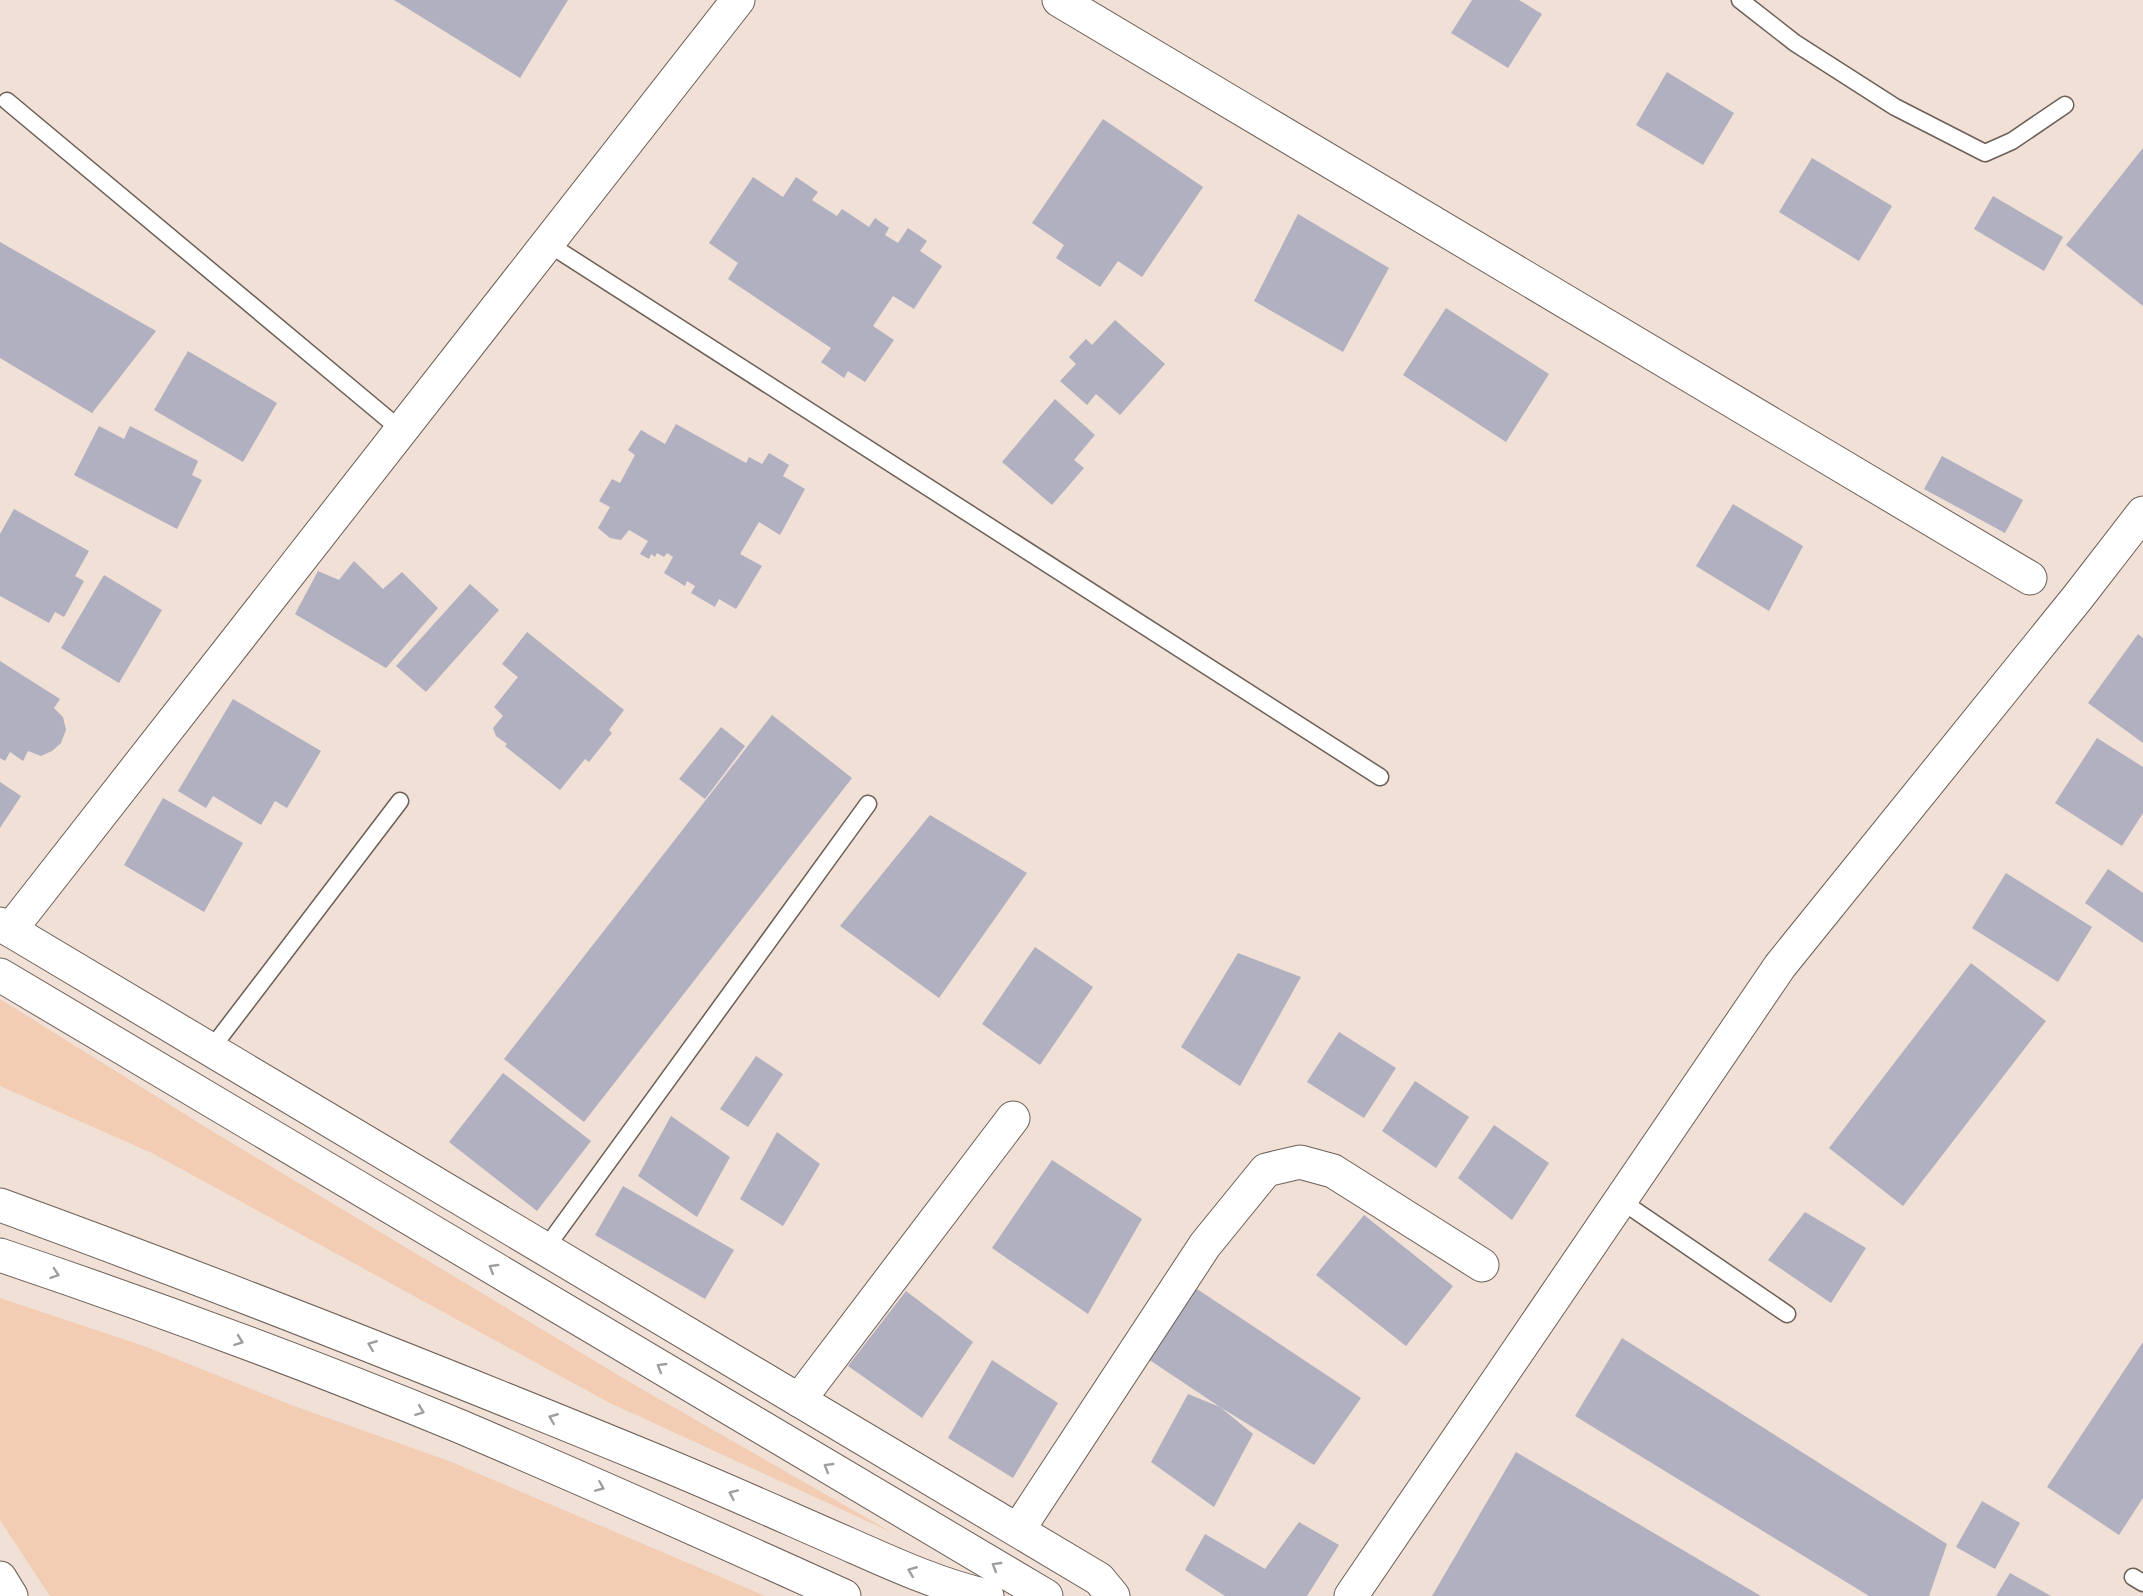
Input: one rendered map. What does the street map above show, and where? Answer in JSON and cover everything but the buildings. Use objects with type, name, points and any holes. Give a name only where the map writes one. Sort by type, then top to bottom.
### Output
[{"type":"main road","points":[[738,0],[401,430],[5,927],[1018,1530],[1099,1579],[1113,1596]]},
{"type":"main road","points":[[1059,0],[2030,578]]},
{"type":"main road","points":[[1351,1596],[1780,966],[2078,597],[2143,513]]},
{"type":"main road","points":[[0,975],[1046,1596]]},
{"type":"main road","points":[[799,1400],[1013,1118]]},
{"type":"main road","points":[[1018,1530],[1205,1245],[1266,1170],[1300,1162],[1333,1170],[1482,1265]]},
{"type":"main road","points":[[0,1205],[242,1294],[449,1376],[677,1469],[933,1580],[987,1596]]},
{"type":"main road","points":[[0,1255],[259,1348],[457,1426],[675,1519],[844,1596]]},
{"type":"main road","points":[[0,1578],[10,1596]]},
{"type":"lane","points":[[1740,0],[1795,43],[1895,107],[1985,153],[2012,141],[2065,105]]},
{"type":"lane","points":[[7,101],[401,430]]},
{"type":"lane","points":[[548,243],[1380,777]]},
{"type":"lane","points":[[211,1049],[400,801]]},
{"type":"lane","points":[[545,1249],[868,804]]},
{"type":"lane","points":[[1620,1200],[1787,1314]]},
{"type":"shaded area","points":[[0,999],[207,1128],[633,1384],[893,1533],[608,1402],[152,1153],[0,1086]]},
{"type":"shaded area","points":[[0,1298],[144,1346],[294,1406],[449,1461],[765,1596],[50,1596],[0,1520]]}]
